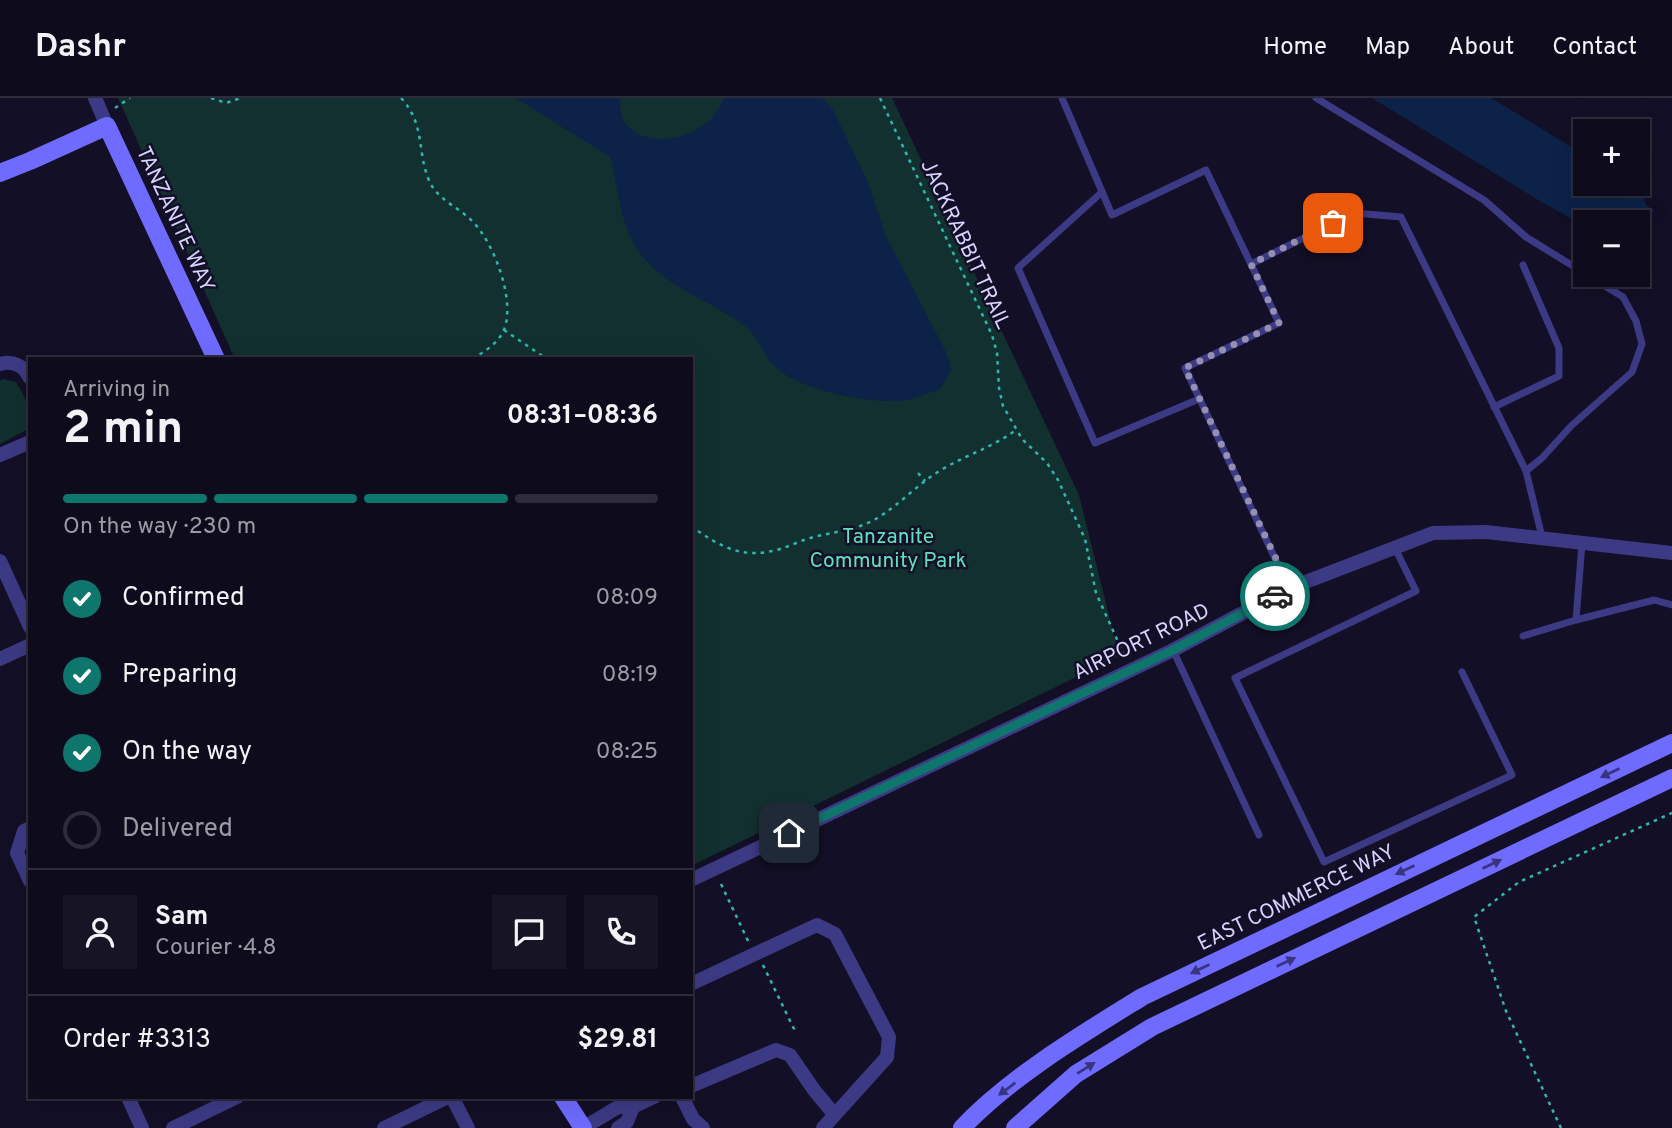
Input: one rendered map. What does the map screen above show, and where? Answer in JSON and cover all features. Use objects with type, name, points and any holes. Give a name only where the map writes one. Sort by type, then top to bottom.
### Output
[{"type":"main road","points":[[0,173],[107,125]]},
{"type":"main road","name":"TANZANITE WAY","points":[[107,125],[215,357]]},
{"type":"main road","name":"EAST COMMERCE WAY","points":[[962,1128],[978,1111],[1066,1045],[1142,997],[1672,743]]},
{"type":"main road","points":[[1015,1128],[1076,1074],[1152,1027],[1672,778]]},
{"type":"main road","points":[[564,1099],[583,1128]]},
{"type":"street","name":"TANZANITE WAY","points":[[95,98],[107,125]]},
{"type":"street","points":[[0,364],[15,364],[28,374]]},
{"type":"street","points":[[0,455],[28,443]]},
{"type":"street","name":"AIRPORT ROAD","points":[[693,879],[1173,650],[1290,588],[1433,533],[1459,531],[1672,553]]},
{"type":"street","points":[[0,561],[28,623]]},
{"type":"street","points":[[0,659],[28,646]]},
{"type":"street","points":[[28,829],[24,831],[17,853],[28,877]]},
{"type":"street","points":[[693,983],[817,925],[835,934],[889,1037],[887,1057],[823,1128]]},
{"type":"street","points":[[693,1085],[776,1050],[790,1055],[834,1114]]},
{"type":"street","points":[[129,1099],[142,1128]]},
{"type":"street","points":[[173,1128],[233,1099]]},
{"type":"street","points":[[384,1128],[446,1099]]},
{"type":"street","points":[[451,1099],[468,1128]]},
{"type":"street","points":[[583,1128],[618,1107],[633,1107],[649,1099]]},
{"type":"street","points":[[683,1099],[693,1119],[702,1128]]},
{"type":"street","points":[[618,1128],[627,1122],[633,1107]]},
{"type":"lane","points":[[1062,98],[1112,215],[1206,170],[1279,323],[1185,368],[1290,588]]},
{"type":"lane","points":[[1316,98],[1484,200],[1526,237],[1573,266]]},
{"type":"lane","points":[[1102,192],[1018,268],[1095,443],[1199,399]]},
{"type":"lane","points":[[1251,264],[1354,214],[1401,217],[1526,471],[1542,538]]},
{"type":"lane","points":[[1494,407],[1559,376],[1559,348],[1523,265]]},
{"type":"lane","points":[[1526,471],[1542,458],[1571,426],[1632,372],[1642,344],[1636,321],[1623,296],[1608,287]]},
{"type":"lane","points":[[1576,620],[1582,542]]},
{"type":"lane","points":[[1395,548],[1416,591],[1235,678],[1324,862],[1512,775],[1462,672]]},
{"type":"lane","points":[[1523,636],[1654,600],[1672,606]]},
{"type":"lane","points":[[1173,650],[1259,835]]},
{"type":"path","points":[[114,108],[130,98]]},
{"type":"path","points":[[211,98],[226,103],[241,98]]},
{"type":"path","points":[[401,98],[412,109],[428,179],[440,198],[473,221],[490,243],[501,275],[507,305],[504,330],[484,352],[475,357]]},
{"type":"path","name":"JACKRABBIT TRAIL","points":[[880,98],[992,335],[997,353],[1003,406],[1016,430],[1050,467],[1086,539],[1096,593],[1131,670]]},
{"type":"path","points":[[504,330],[545,357]]},
{"type":"path","points":[[693,527],[720,546],[747,554],[778,550],[809,538],[848,530],[871,521],[900,502],[938,471],[995,445],[1016,430]]},
{"type":"path","points":[[918,473],[925,482]]},
{"type":"path","points":[[1561,1128],[1506,1011],[1474,917],[1519,882],[1672,813]]},
{"type":"path","points":[[721,884],[750,946]]},
{"type":"path","points":[[760,959],[794,1029],[792,1034]]},
{"type":"green space","name":"Tanzanite Community Park","points":[[118,98],[892,98],[1079,495],[1119,656],[693,865],[693,357],[234,357]]},
{"type":"green space","points":[[3,379],[16,382],[27,404],[28,429],[0,444],[0,381]]},
{"type":"water","points":[[516,98],[621,98],[619,102],[625,123],[644,136],[666,139],[700,128],[711,119],[725,98],[822,98],[832,108],[867,180],[886,236],[947,354],[951,370],[940,389],[904,400],[869,400],[815,388],[784,374],[773,365],[745,326],[685,291],[644,259],[625,223],[610,157]]},
{"type":"water","points":[[1372,98],[1491,98],[1573,148],[1573,196],[1644,196],[1646,205],[1654,210],[1650,217],[1650,210],[1573,210],[1573,219]]},
{"type":"way so far","points":[[1275,596],[1290,588],[1185,368],[1279,323],[1251,264],[1333,223]]},
{"type":"route","points":[[789,833],[1173,650],[1275,596]]}]
